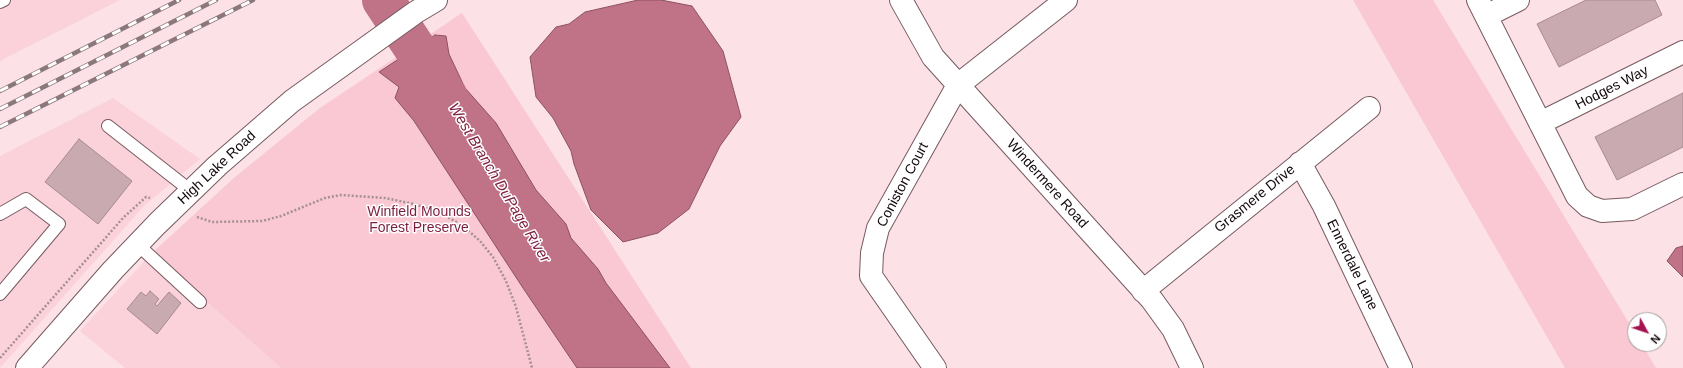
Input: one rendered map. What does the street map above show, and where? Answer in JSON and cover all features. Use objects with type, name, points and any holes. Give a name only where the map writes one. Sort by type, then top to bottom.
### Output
[{"type":"street","name":"High Lake Road","points":[[27,368],[71,316],[137,244],[191,191],[292,101],[416,12],[436,0]]},
{"type":"street","name":"Windermere Road","points":[[901,0],[932,57],[1143,291],[1173,329],[1192,368]]},
{"type":"street","points":[[958,85],[1066,0]]},
{"type":"street","points":[[1518,0],[1482,8],[1577,196],[1588,206],[1602,211],[1632,209],[1683,184]]},
{"type":"street","name":"Hodges Way","points":[[1540,123],[1683,52]]},
{"type":"street","name":"Coniston Court","points":[[935,368],[871,276],[872,253],[878,228],[958,85]]},
{"type":"street","name":"Grasmere Drive","points":[[1143,291],[1368,108]]},
{"type":"street","name":"Ennerdale Lane","points":[[1300,163],[1324,206],[1401,368]]},
{"type":"lane","points":[[0,2],[4,0]]},
{"type":"lane","points":[[108,126],[191,191]]},
{"type":"lane","points":[[0,214],[26,199],[59,224],[0,294]]},
{"type":"lane","points":[[137,244],[200,302]]},
{"type":"path","points":[[195,216],[212,222],[262,221],[281,216],[325,198],[341,195],[361,195],[414,204],[439,212],[463,226],[480,241],[492,257],[506,281],[516,307],[532,368]]},
{"type":"path","points":[[0,358],[123,218],[146,197]]},
{"type":"shaded area","points":[[0,0],[120,0],[0,61]]},
{"type":"shaded area","points":[[113,98],[200,159],[144,206],[0,368],[0,156]]},
{"type":"shaded area","points":[[152,253],[281,368],[125,368],[80,331]]},
{"type":"green space","points":[[1353,0],[1433,0],[1627,320],[1627,352],[1647,352],[1656,368],[1565,368]]},
{"type":"green space","name":"Winfield Mounds Forest Preserve","points":[[462,13],[691,368],[281,368],[152,253],[235,177],[320,108]]},
{"type":"water","points":[[638,0],[661,0],[692,6],[723,51],[741,117],[720,146],[689,209],[658,233],[623,242],[591,210],[574,164],[571,151],[553,118],[536,97],[530,57],[556,27],[569,24],[585,12]]},
{"type":"water","points":[[435,35],[446,36],[449,54],[465,88],[496,123],[536,190],[566,224],[571,238],[598,269],[606,283],[670,368],[577,368],[414,121],[395,98],[399,87],[379,72]]},
{"type":"water","points":[[1683,246],[1683,277],[1667,261],[1676,248]]},
{"type":"building","points":[[1586,0],[1655,0],[1662,15],[1559,67],[1537,24]]},
{"type":"building","points":[[1683,93],[1683,147],[1617,180],[1595,137]]},
{"type":"building","points":[[79,139],[132,181],[98,224],[45,182]]},
{"type":"building","points":[[150,291],[159,299],[155,304],[157,306],[169,292],[181,303],[157,334],[127,309],[141,292],[146,296]]},
{"type":"waterway","name":"West Branch DuPage River","points":[[383,0],[447,97]]},
{"type":"railway","points":[[0,91],[179,0]]},
{"type":"railway","points":[[0,109],[216,0]]},
{"type":"railway","points":[[0,127],[253,0]]}]
